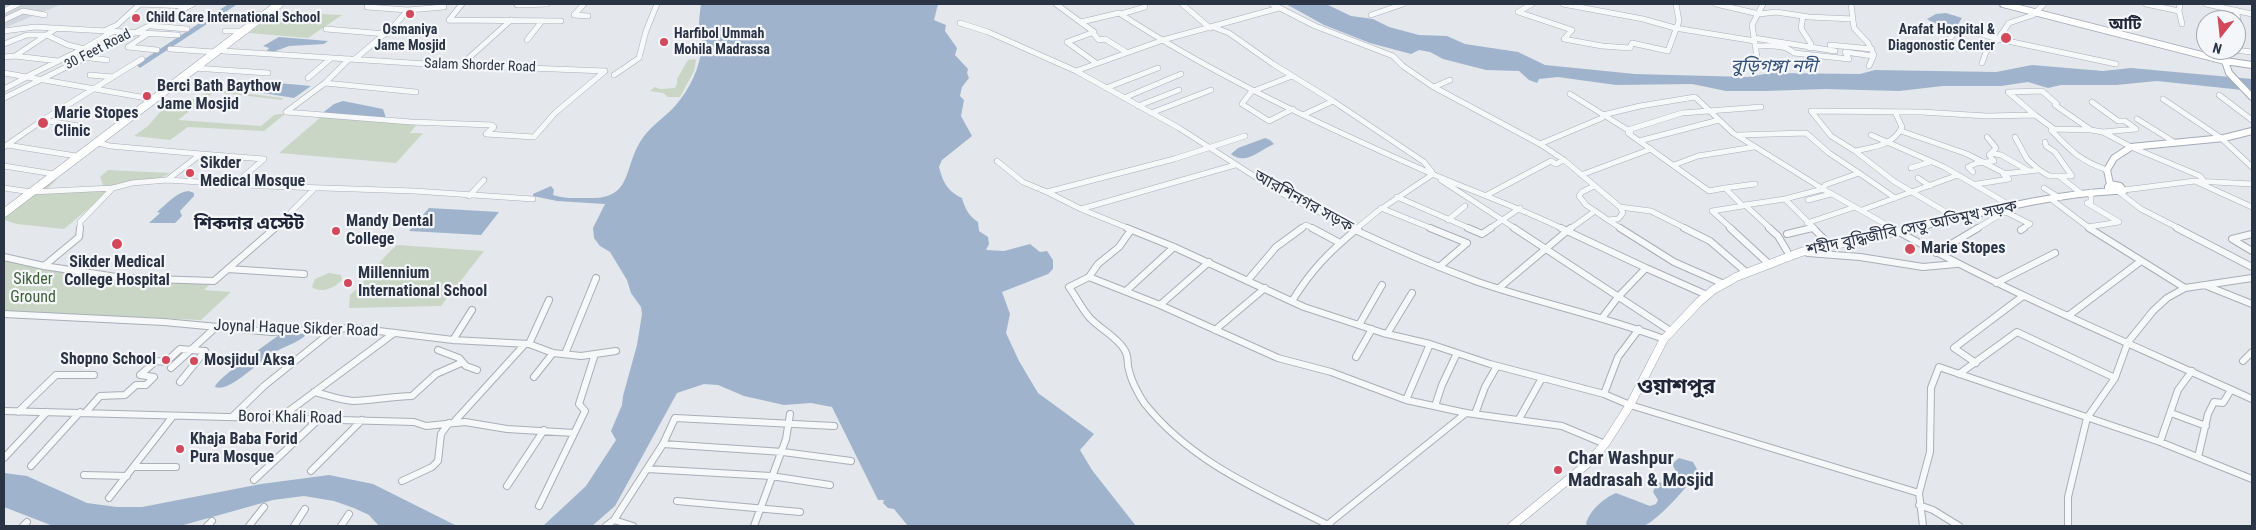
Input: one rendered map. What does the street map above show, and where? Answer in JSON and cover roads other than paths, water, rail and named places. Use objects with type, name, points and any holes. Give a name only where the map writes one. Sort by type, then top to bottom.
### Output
[{"type":"highway","points":[[4,213],[76,156],[279,4]]},
{"type":"main road","points":[[2004,4],[2225,61],[2252,65]]},
{"type":"main road","points":[[2225,61],[2229,73],[2251,95]]},
{"type":"main road","points":[[2116,188],[2107,170],[2114,158],[2131,147],[2224,138],[2252,131]]},
{"type":"main road","name":"শহীদ বুদ্ধিজীবি সেতু অভিমুখ সড়ক","points":[[1512,526],[1587,464],[1605,444],[1630,405],[1664,339],[1707,295],[1724,284],[1746,272],[1801,252],[1956,218],[2116,188]]},
{"type":"street","points":[[4,11],[18,4]]},
{"type":"street","points":[[104,31],[117,25],[139,4],[190,5]]},
{"type":"street","points":[[462,4],[449,20],[561,21]]},
{"type":"street","points":[[517,5],[547,4]]},
{"type":"street","points":[[574,15],[584,4]]},
{"type":"street","points":[[614,76],[639,58],[646,30],[657,4]]},
{"type":"street","points":[[1056,4],[1094,32],[1092,32],[1099,40],[1104,39],[1126,52]]},
{"type":"street","points":[[1182,4],[1212,27],[1229,33],[1292,76],[1333,101],[1424,162],[1433,174],[1669,330]]},
{"type":"street","points":[[1272,4],[1315,26],[1393,56],[1434,87],[1540,144],[1564,160],[1620,207],[1623,213],[1618,218],[1608,220]]},
{"type":"street","points":[[1371,15],[1403,4]]},
{"type":"street","points":[[1532,4],[1518,12],[1572,30],[1564,39],[1602,46],[1630,48],[1632,43],[1668,51],[1679,21],[1676,4]]},
{"type":"street","points":[[1564,4],[1598,12],[1643,19],[1675,28],[1781,47],[1790,49],[1794,53],[1849,59],[1845,52],[1873,56]]},
{"type":"street","points":[[1716,4],[1759,14],[1776,12],[1803,16],[1853,19]]},
{"type":"street","points":[[1757,57],[1755,42],[1751,32],[1753,20],[1759,14],[1763,4]]},
{"type":"street","points":[[1851,4],[1854,28],[1872,49],[1873,56],[1869,66]]},
{"type":"street","points":[[1982,63],[1986,52],[2009,23],[2028,19],[2037,13],[2044,4]]},
{"type":"street","points":[[2146,4],[2179,11]]},
{"type":"street","points":[[2180,4],[2179,11],[2182,24]]},
{"type":"street","points":[[2206,4],[2236,10]]},
{"type":"street","name":"30 Feet Road","points":[[4,98],[190,5]]},
{"type":"street","points":[[367,7],[408,10],[444,7]]},
{"type":"street","points":[[1082,22],[1145,7]]},
{"type":"street","points":[[1076,71],[1163,40],[1279,8]]},
{"type":"street","points":[[325,83],[352,59],[386,34],[408,10]]},
{"type":"street","points":[[4,20],[23,11],[45,15]]},
{"type":"street","points":[[252,14],[265,14]]},
{"type":"street","points":[[568,14],[588,16]]},
{"type":"street","points":[[1121,14],[1189,58],[1251,92],[1294,109],[1303,115],[1433,174],[1520,208],[1707,295]]},
{"type":"street","points":[[4,15],[10,17]]},
{"type":"street","points":[[1803,16],[1801,28],[1811,44],[1810,48]]},
{"type":"street","points":[[461,65],[511,20]]},
{"type":"street","points":[[527,40],[542,21]]},
{"type":"street","name":"আরশিনগর সড়ক","points":[[960,23],[988,32],[1076,71],[1179,128],[1279,192],[1353,230],[1439,267],[1499,288],[1639,329],[1664,339]]},
{"type":"street","points":[[150,25],[187,29]]},
{"type":"street","points":[[15,56],[57,28]]},
{"type":"street","points":[[4,30],[57,28],[133,32],[146,35],[178,35]]},
{"type":"street","points":[[1951,37],[1958,28],[1998,39],[2116,64]]},
{"type":"street","points":[[326,29],[386,34]]},
{"type":"street","points":[[225,31],[242,31]]},
{"type":"street","points":[[4,89],[112,32]]},
{"type":"street","points":[[1092,32],[1067,42],[1096,63]]},
{"type":"street","points":[[4,44],[27,35],[47,35],[68,45],[84,48],[90,54]]},
{"type":"street","points":[[146,35],[128,47],[157,50]]},
{"type":"street","points":[[1755,42],[1835,51]]},
{"type":"street","points":[[1838,58],[1837,52],[1830,45],[1872,49]]},
{"type":"street","name":"Salam Shorder Road","points":[[170,49],[330,59],[510,68],[576,68],[605,71],[555,113],[534,137],[486,134],[494,127],[492,125],[411,122],[286,112],[325,83]]},
{"type":"street","points":[[4,57],[15,56],[70,64]]},
{"type":"street","points":[[83,57],[107,60]]},
{"type":"street","points":[[5,146],[55,112],[142,59]]},
{"type":"street","points":[[308,78],[330,59]]},
{"type":"street","points":[[194,68],[268,72]]},
{"type":"street","points":[[1106,88],[1158,68]]},
{"type":"street","points":[[4,73],[29,76],[92,90],[152,99]]},
{"type":"street","points":[[1124,98],[1181,74]]},
{"type":"street","points":[[90,75],[114,77]]},
{"type":"street","points":[[1292,76],[1251,92],[1242,104],[1268,121],[1294,109]]},
{"type":"street","points":[[1434,87],[1450,80]]},
{"type":"street","points":[[325,83],[416,92]]},
{"type":"street","points":[[1138,106],[1179,90]]},
{"type":"street","points":[[1151,113],[1211,90]]},
{"type":"street","points":[[2091,130],[2055,104],[2057,104],[2042,91],[2008,92],[2054,129],[2103,132],[2136,129],[2126,121],[2118,121],[2092,102]]},
{"type":"street","points":[[1570,94],[1628,130],[1682,114],[1761,107]]},
{"type":"street","points":[[2219,95],[2252,120]]},
{"type":"street","points":[[1540,144],[1603,116],[1640,106],[1695,97],[1733,134],[1831,194],[1956,264],[2252,399]]},
{"type":"street","points":[[2163,98],[2180,113],[2224,138],[2244,156],[2252,167]]},
{"type":"street","points":[[1303,115],[1333,101]]},
{"type":"street","points":[[1956,218],[1894,182],[1855,151],[1831,136],[1811,111],[1987,116],[2035,115]]},
{"type":"street","points":[[55,112],[81,117]]},
{"type":"street","points":[[1855,151],[1890,142],[1901,131],[1902,127],[1896,112]]},
{"type":"street","points":[[2137,119],[2174,142]]},
{"type":"street","points":[[43,120],[78,126]]},
{"type":"street","points":[[1639,141],[1719,120]]},
{"type":"street","points":[[2054,129],[2051,130],[2073,153],[2086,162],[2107,170]]},
{"type":"street","points":[[1628,130],[1631,132],[1628,133],[1710,191],[1755,184]]},
{"type":"street","points":[[1901,131],[1943,144],[1988,163],[2004,173]]},
{"type":"street","points":[[1739,135],[1806,132],[1829,153],[1895,198]]},
{"type":"street","points":[[2103,132],[2131,147],[2200,176],[2204,181]]},
{"type":"street","points":[[1871,135],[1890,142],[1977,184],[2030,224],[2021,230]]},
{"type":"street","points":[[1048,192],[1210,148],[1245,136]]},
{"type":"street","points":[[1974,172],[1968,167],[1977,163],[1994,161],[1989,155],[1996,148],[1987,137]]},
{"type":"street","points":[[2014,137],[2027,159],[2049,176],[2072,176],[2055,152],[2046,146],[2046,142]]},
{"type":"street","points":[[95,142],[110,146],[264,159],[235,184]]},
{"type":"street","points":[[5,146],[76,156]]},
{"type":"street","points":[[1674,165],[1698,156],[1754,147]]},
{"type":"street","points":[[1581,175],[1651,149]]},
{"type":"street","points":[[1991,153],[2001,155],[2028,171]]},
{"type":"street","points":[[167,180],[201,154]]},
{"type":"street","points":[[1487,196],[1513,180],[1551,161],[1556,164],[1564,160]]},
{"type":"street","points":[[997,161],[1023,182],[1081,209],[1208,262],[1292,301],[1387,334],[1430,344],[1497,366],[1604,394],[1630,405],[1919,493]]},
{"type":"street","points":[[1911,168],[1930,162]]},
{"type":"street","points":[[1081,209],[1235,165]]},
{"type":"street","points":[[4,166],[54,174]]},
{"type":"street","points":[[1977,184],[2009,179],[2003,174],[2038,170]]},
{"type":"street","points":[[1768,263],[1712,211],[1784,199],[1823,189],[1825,185],[1859,173]]},
{"type":"street","points":[[1292,301],[1308,276],[1327,254],[1353,230],[1381,208],[1433,174]]},
{"type":"street","points":[[1862,210],[1958,175]]},
{"type":"street","points":[[2059,176],[2082,194]]},
{"type":"street","points":[[1918,178],[1930,186]]},
{"type":"street","points":[[4,188],[31,192],[113,188],[132,183],[167,180],[314,189],[414,191],[533,199]]},
{"type":"street","points":[[469,196],[484,180]]},
{"type":"street","points":[[2195,181],[2252,207]]},
{"type":"street","points":[[2116,188],[2195,181],[2252,184]]},
{"type":"street","points":[[1594,186],[1582,192],[1580,196],[1586,205],[1674,262],[1724,284]]},
{"type":"street","points":[[44,266],[79,237],[80,222],[113,188]]},
{"type":"street","points":[[1725,188],[1778,236],[1787,251]]},
{"type":"street","points":[[2044,188],[2060,198]]},
{"type":"street","points":[[2116,188],[2141,209],[2252,267]]},
{"type":"street","points":[[4,257],[44,266],[123,278],[214,281],[275,228],[314,189]]},
{"type":"street","points":[[2088,228],[2119,222],[2087,203],[2091,202],[2091,192]]},
{"type":"street","points":[[1808,200],[1831,194]]},
{"type":"street","points":[[1397,197],[1482,234],[1520,208]]},
{"type":"street","points":[[1784,199],[1831,246]]},
{"type":"street","points":[[2051,200],[2088,228],[2185,288]]},
{"type":"street","points":[[1448,220],[1464,206]]},
{"type":"street","points":[[1620,207],[1651,211],[1710,241],[1746,272]]},
{"type":"street","points":[[1807,223],[1855,207]]},
{"type":"street","points":[[1381,208],[1467,243],[1439,267]]},
{"type":"street","points":[[1936,252],[2009,209]]},
{"type":"street","points":[[1499,288],[1544,249],[1595,211]]},
{"type":"street","points":[[1248,280],[1276,247],[1306,224],[1340,243]]},
{"type":"street","points":[[1786,234],[1812,228]]},
{"type":"street","points":[[1131,230],[1119,247],[1098,264],[1089,277],[1069,287],[1091,319],[1123,347],[1129,359],[1128,369],[1144,403],[1170,431],[1219,469],[1253,489],[1272,496],[1329,525],[1466,413]]},
{"type":"street","points":[[2252,234],[2232,240],[2252,251]]},
{"type":"street","points":[[1126,292],[1174,247]]},
{"type":"street","points":[[1801,252],[1843,255],[1928,268],[1946,267],[1956,264]]},
{"type":"street","points":[[1996,283],[2055,253]]},
{"type":"street","points":[[2068,316],[2141,261]]},
{"type":"street","points":[[1160,305],[1208,262]]},
{"type":"street","points":[[1602,318],[1618,297],[1646,268]]},
{"type":"street","points":[[228,269],[304,274]]},
{"type":"street","points":[[1089,277],[1160,305],[1278,358],[1331,372],[1406,400],[1466,413],[1562,426],[1605,444]]},
{"type":"street","points":[[565,354],[596,278]]},
{"type":"street","points":[[2068,526],[2068,496],[2087,418],[2115,378],[2128,342],[2166,298],[2185,288],[2252,278]]},
{"type":"street","points":[[1359,325],[1382,286]]},
{"type":"street","points":[[2208,286],[2252,304]]},
{"type":"street","points":[[1215,330],[1265,288]]},
{"type":"street","points":[[1387,334],[1412,293]]},
{"type":"street","points":[[1976,363],[1954,348],[2023,296]]},
{"type":"street","points":[[402,481],[432,467],[438,462],[441,434],[527,344],[549,300]]},
{"type":"street","points":[[453,340],[472,310]]},
{"type":"street","name":"Joynal Haque Sikder Road","points":[[4,314],[164,322],[271,332],[354,328],[453,340],[527,344],[553,353],[595,354],[616,351]]},
{"type":"street","points":[[170,368],[216,327]]},
{"type":"street","points":[[232,417],[264,386],[336,328]]},
{"type":"street","points":[[1356,357],[1372,329]]},
{"type":"street","points":[[1604,394],[1618,356],[1631,342],[1639,329]]},
{"type":"street","points":[[1959,374],[2017,332],[2115,378]]},
{"type":"street","points":[[281,417],[394,333]]},
{"type":"street","points":[[1406,400],[1430,344]]},
{"type":"street","points":[[31,466],[100,396],[125,395],[136,385],[146,385],[154,377],[140,375],[155,362],[166,362],[180,349],[205,351],[180,382]]},
{"type":"street","points":[[438,350],[459,358],[465,366],[477,370]]},
{"type":"street","points":[[2243,361],[2252,352]]},
{"type":"street","points":[[534,377],[553,353]]},
{"type":"street","points":[[1435,406],[1442,384],[1458,353]]},
{"type":"street","points":[[539,506],[585,411],[579,404],[595,354]]},
{"type":"street","points":[[314,392],[335,399],[354,401],[392,396],[412,396],[436,374],[461,363]]},
{"type":"street","points":[[1475,414],[1485,387],[1497,366]]},
{"type":"street","points":[[1923,526],[1919,493],[1930,452],[1931,388],[1939,367],[2160,442],[2252,479]]},
{"type":"street","points":[[2160,442],[2178,390],[2192,371]]},
{"type":"street","points":[[18,412],[56,375],[94,375]]},
{"type":"street","points":[[1519,419],[1542,378]]},
{"type":"street","points":[[2198,456],[2214,402],[2223,402],[2231,390]]},
{"type":"street","name":"Boroi Khali Road","points":[[4,411],[320,418],[414,422],[426,426],[472,422],[507,429],[574,433]]},
{"type":"street","points":[[4,458],[47,412]]},
{"type":"street","points":[[2171,413],[2206,426]]},
{"type":"street","points":[[754,526],[771,476],[783,452],[790,424],[790,414]]},
{"type":"street","points":[[109,498],[173,416]]},
{"type":"street","points":[[254,480],[320,418]]},
{"type":"street","points":[[606,526],[614,520],[647,470],[663,444],[675,418],[834,426]]},
{"type":"street","points":[[311,471],[362,420]]},
{"type":"street","points":[[507,486],[544,430]]},
{"type":"street","points":[[663,444],[783,452],[851,461]]},
{"type":"street","points":[[4,449],[12,449]]},
{"type":"street","points":[[134,467],[176,467]]},
{"type":"street","points":[[647,470],[771,476],[830,486]]},
{"type":"street","points":[[84,475],[127,476]]},
{"type":"street","points":[[677,501],[800,512]]},
{"type":"street","points":[[1919,505],[1933,510],[1959,526]]},
{"type":"street","points":[[249,526],[264,507]]},
{"type":"street","points":[[294,526],[305,509]]},
{"type":"street","points":[[341,526],[350,514]]},
{"type":"street","points":[[614,520],[634,526]]},
{"type":"water","points":[[701,4],[938,4],[934,20],[946,25],[945,31],[957,48],[955,55],[968,69],[969,78],[962,87],[960,96],[964,100],[961,116],[972,136],[942,160],[939,167],[942,177],[946,186],[962,198],[968,212],[978,222],[979,231],[988,237],[989,244],[986,250],[1004,251],[1030,244],[1040,252],[1047,251],[1053,260],[1053,269],[1048,274],[1002,292],[1010,314],[1006,333],[1019,361],[1038,393],[1094,434],[1080,450],[1092,470],[1136,526],[908,526],[894,509],[888,508],[883,503],[884,500],[878,500],[832,407],[811,403],[784,405],[744,396],[718,385],[704,384],[677,393],[615,506],[592,526],[543,526],[586,486],[616,440],[611,431],[622,405],[637,345],[642,314],[641,307],[631,293],[627,280],[610,252],[600,246],[594,238],[593,228],[605,204],[557,201],[533,196],[533,194],[551,186],[554,190],[553,195],[566,198],[602,197],[612,194],[619,189],[624,182],[643,137],[675,106],[693,78],[699,62],[702,45],[699,26]]},
{"type":"water","points":[[1286,4],[1326,4],[1351,16],[1373,19],[1389,27],[1419,35],[1447,36],[1465,44],[1518,52],[1545,65],[1635,74],[1748,77],[1770,73],[1860,74],[1875,70],[1996,72],[2032,65],[2103,71],[2131,68],[2252,79],[2252,91],[2157,81],[2116,85],[2061,85],[2048,88],[2028,82],[2001,86],[1943,86],[1899,91],[1825,89],[1726,91],[1692,84],[1616,85],[1558,77],[1539,79],[1537,83],[1529,80],[1519,71],[1486,70],[1443,59],[1430,52],[1419,50],[1411,54],[1370,43],[1324,25]]},
{"type":"water","points":[[1946,13],[1962,18],[1957,26],[1942,26],[1927,19],[1936,14]]},
{"type":"water","points":[[279,37],[328,41],[324,44],[289,46],[273,52],[266,52],[269,48],[263,46]]},
{"type":"water","points":[[278,83],[311,86],[294,98],[263,93],[263,91]]},
{"type":"water","points":[[343,101],[383,109],[386,118],[320,115],[334,104]]},
{"type":"water","points":[[1265,138],[1274,144],[1247,158],[1236,157],[1231,154],[1238,148]]},
{"type":"water","points":[[189,191],[194,193],[194,196],[180,211],[182,216],[175,223],[149,223],[160,213],[157,212],[172,199]]},
{"type":"water","points":[[429,208],[499,212],[481,235],[409,231]]},
{"type":"water","points":[[282,333],[307,334],[270,355],[235,382],[221,388],[215,387],[224,376]]},
{"type":"water","points":[[1679,458],[1693,462],[1698,471],[1673,502],[1649,523],[1643,526],[1631,527],[1588,526],[1586,524],[1590,514],[1607,498],[1616,493],[1650,506],[1656,504],[1658,500],[1653,492],[1656,484],[1675,477],[1677,473],[1672,464]]},
{"type":"water","points":[[4,473],[27,476],[87,503],[117,507],[142,507],[261,484],[329,475],[373,484],[457,526],[379,526],[369,515],[354,508],[334,501],[304,496],[273,500],[180,526],[53,526],[4,507]]},
{"type":"waterway","points":[[140,65],[233,4]]},
{"type":"place","name":"Osmaniya Jame Mosjid","points":[[410,14]]},
{"type":"place","name":"Child Care International School","points":[[136,18]]},
{"type":"place","name":"Arafat Hospital & Diagonostic Center","points":[[2006,38]]},
{"type":"place","name":"Harfibol Ummah Mohila Madrassa","points":[[664,42]]},
{"type":"place","name":"Berci Bath Baythow Jame Mosjid","points":[[147,96]]},
{"type":"place","name":"Marie Stopes Clinic","points":[[43,123]]},
{"type":"place","name":"Sikder Medical Mosque","points":[[190,173]]},
{"type":"place","name":"Mandy Dental College","points":[[336,231]]},
{"type":"place","name":"Sikder Medical College Hospital","points":[[117,244]]},
{"type":"place","name":"Marie Stopes","points":[[1910,249]]},
{"type":"place","name":"Millennium International School","points":[[348,283]]},
{"type":"place","name":"Shopno School","points":[[166,360]]},
{"type":"place","name":"Mosjidul Aksa","points":[[194,361]]},
{"type":"place","name":"Khaja Baba Forid Pura Mosque","points":[[180,449]]},
{"type":"place","name":"Char Washpur Madrasah & Mosjid","points":[[1558,470]]},
{"type":"district","name":"আটি","points":[[2125,25]]},
{"type":"district","name":"শিকদার এস্টেট","points":[[249,224]]},
{"type":"district","name":"ওয়াশপুর","points":[[1676,388]]},
{"type":"water label","name":"বুড়িগঙ্গা নদী","points":[[1774,67]]},
{"type":"park label","name":"Sikder Ground","points":[[33,289]]}]
